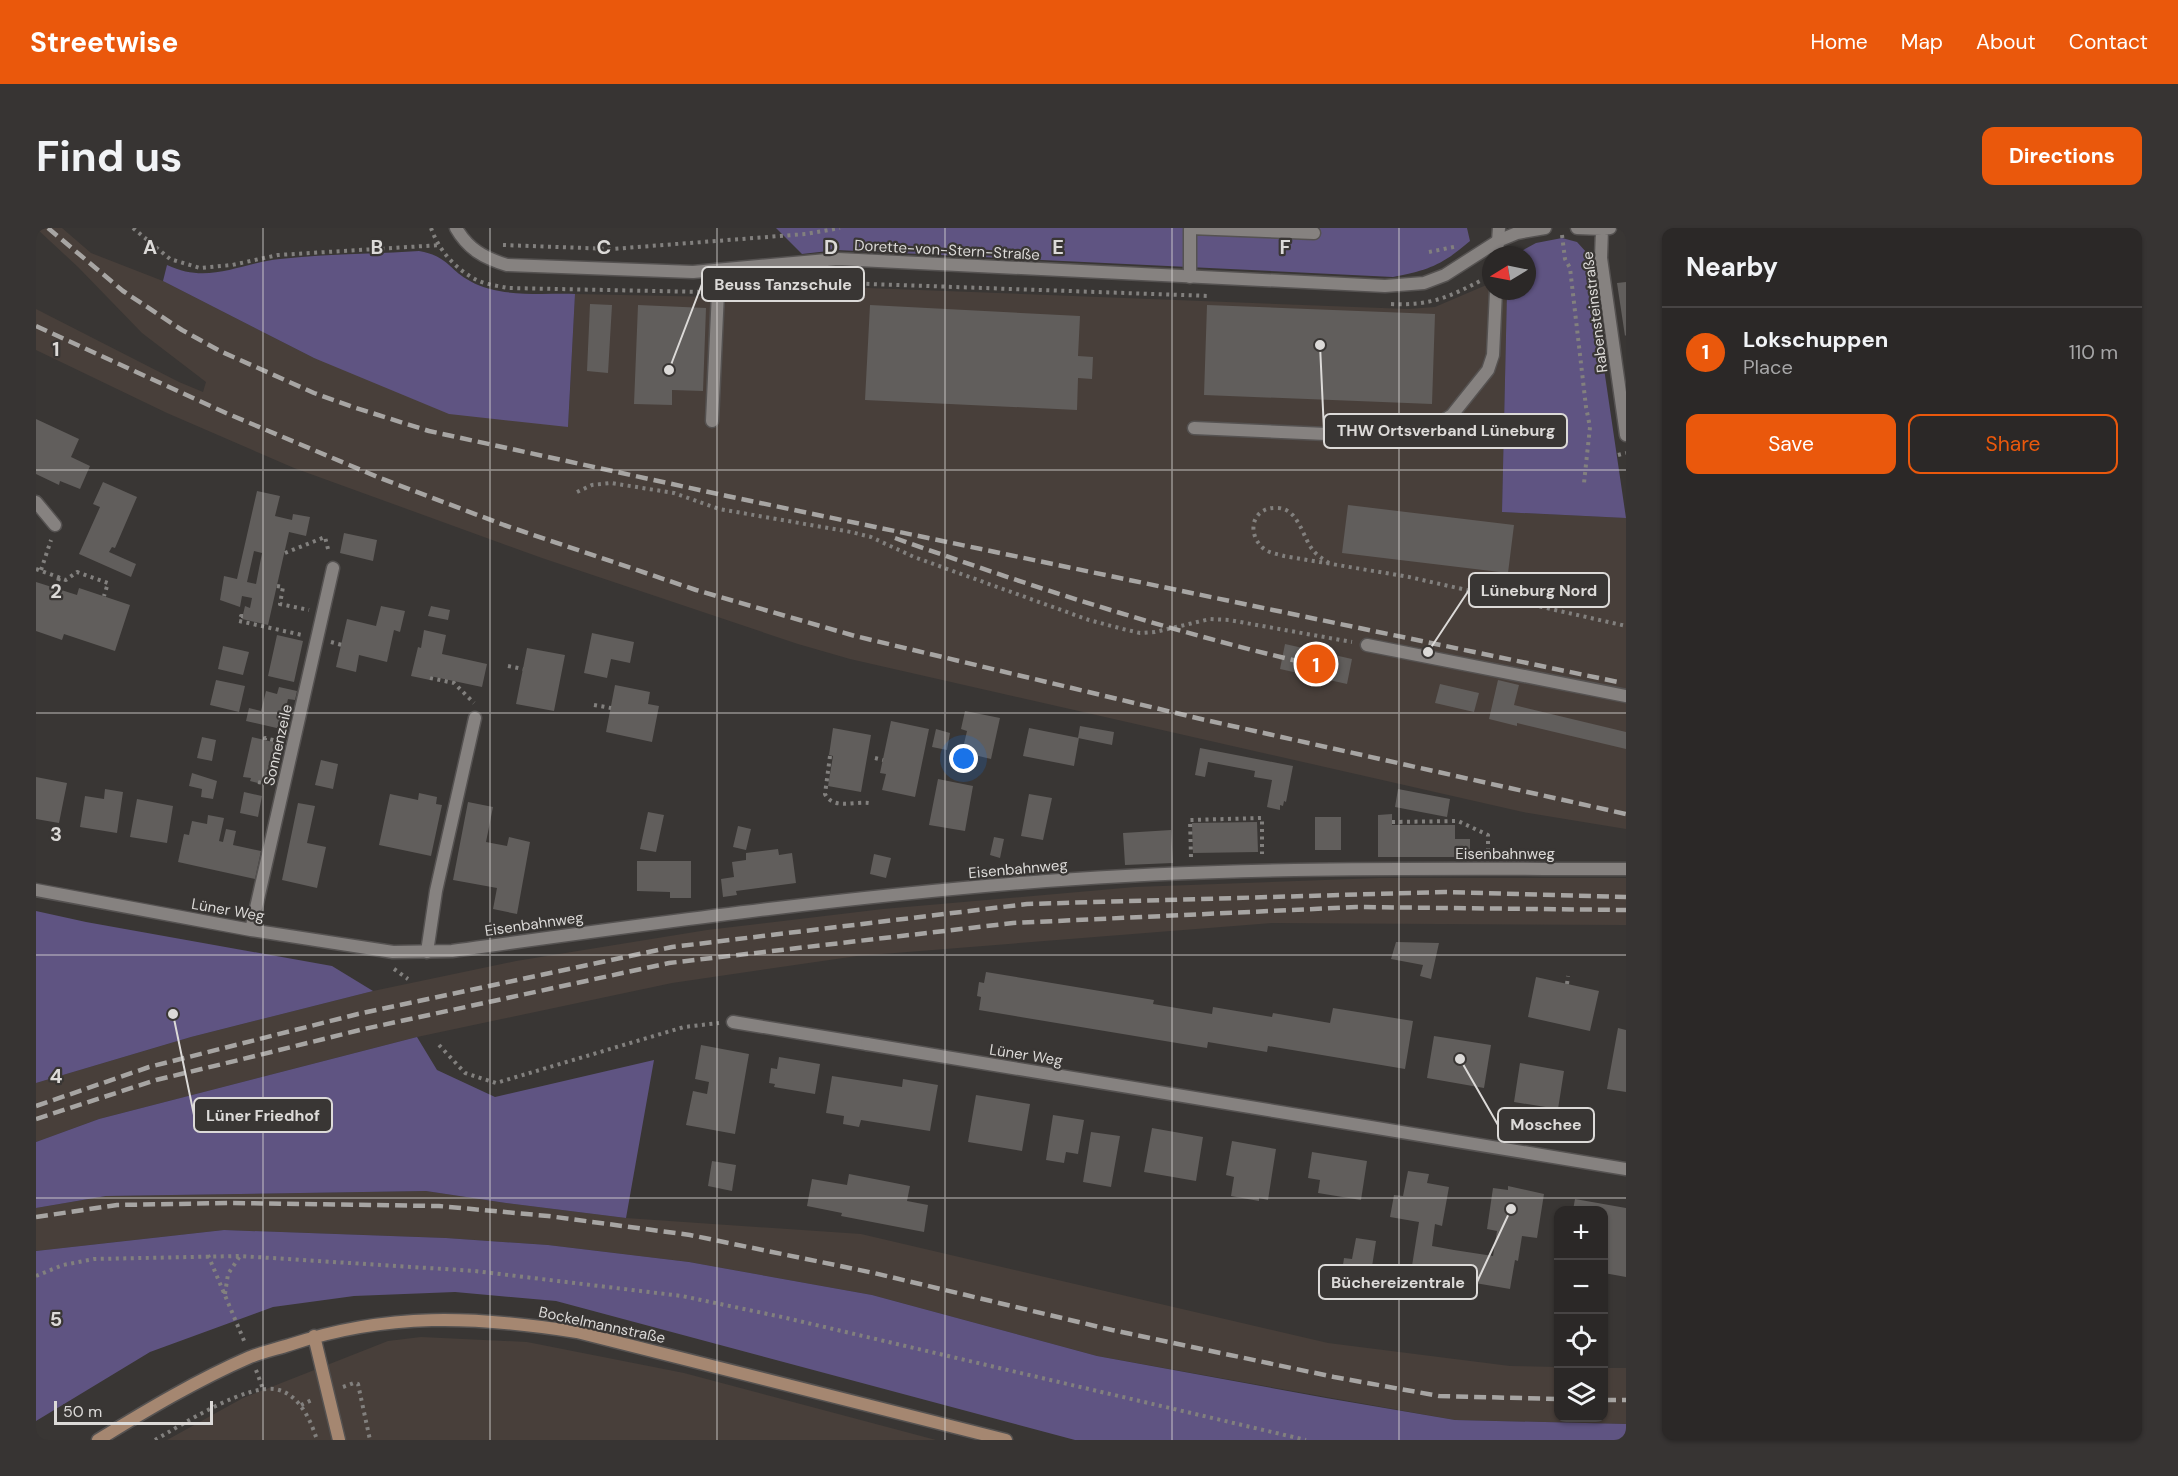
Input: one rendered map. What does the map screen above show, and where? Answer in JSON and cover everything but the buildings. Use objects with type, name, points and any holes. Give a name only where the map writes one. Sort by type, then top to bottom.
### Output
[{"type":"main road","name":"Bockelmannstraße","points":[[98,1440],[165,1399],[251,1357],[314,1336],[382,1322],[450,1319],[519,1323],[577,1332],[1006,1440]]},
{"type":"main road","points":[[314,1336],[339,1440]]},
{"type":"street","name":"Dorette-von-Stern-Straße","points":[[456,228],[468,245],[485,258],[507,265],[693,272],[838,259],[1190,277],[1404,285],[1424,283],[1446,275],[1498,241],[1517,232],[1545,228]]},
{"type":"street","points":[[1190,277],[1190,228],[1314,233]]},
{"type":"street","points":[[1495,228],[1498,241]]},
{"type":"street","points":[[1498,246],[1499,228]]},
{"type":"street","points":[[1577,228],[1602,229]]},
{"type":"street","name":"Rabensteinstraße","points":[[1610,228],[1602,229],[1601,258],[1626,435]]},
{"type":"street","points":[[712,421],[718,292],[716,270]]},
{"type":"street","points":[[1194,428],[1394,437],[1426,432],[1452,415],[1488,370],[1493,355],[1496,300]]},
{"type":"street","points":[[36,502],[55,525]]},
{"type":"street","name":"Sonnenzeile","points":[[251,930],[333,568]]},
{"type":"street","points":[[1367,645],[1626,696]]},
{"type":"street","points":[[422,952],[475,718]]},
{"type":"street","name":"Eisenbahnweg","points":[[422,952],[452,951],[854,899],[1047,881],[1262,870],[1626,868]]},
{"type":"street","name":"Lüner Weg","points":[[36,890],[251,930],[393,952],[422,952]]},
{"type":"street","name":"Lüner Weg","points":[[733,1022],[1626,1169]]},
{"type":"path","points":[[132,228],[170,259],[200,268],[221,267],[278,255],[468,245]]},
{"type":"path","points":[[431,228],[439,246],[455,266],[480,282],[508,288],[737,292],[801,283],[842,283],[1219,296]]},
{"type":"path","points":[[506,245],[612,249],[806,234],[840,228]]},
{"type":"path","points":[[1561,228],[1565,259],[1570,268],[1590,427],[1584,483]]},
{"type":"path","points":[[1386,304],[1432,303],[1482,281]]},
{"type":"path","points":[[1618,455],[1626,453]]},
{"type":"path","points":[[577,492],[592,485],[611,483],[674,493],[719,509],[871,537],[914,557],[1089,620],[1140,633],[1155,632],[1210,619],[1229,620],[1367,645]]},
{"type":"path","points":[[1329,564],[1311,548],[1300,525],[1286,510],[1277,508],[1265,510],[1256,516],[1252,525],[1255,539],[1265,550],[1284,556],[1329,564],[1409,577],[1626,626]]},
{"type":"path","points":[[55,525],[38,570],[66,580],[77,572],[108,583],[104,596]]},
{"type":"path","points":[[285,553],[325,537],[333,568]]},
{"type":"path","points":[[56,588],[59,578]]},
{"type":"path","points":[[277,586],[283,587],[280,604],[323,614]]},
{"type":"path","points":[[243,616],[240,621],[317,639]]},
{"type":"path","points":[[508,666],[523,669]]},
{"type":"path","points":[[430,678],[454,683],[476,704]]},
{"type":"path","points":[[594,705],[611,708]]},
{"type":"path","points":[[830,756],[825,794],[827,798],[835,803],[844,804],[857,801],[869,803]]},
{"type":"path","points":[[875,758],[883,760]]},
{"type":"path","points":[[1191,873],[1190,820],[1262,818],[1262,870]]},
{"type":"path","points":[[1392,822],[1446,823],[1458,821],[1488,835],[1489,869]]},
{"type":"path","points":[[1567,984],[1568,976]]},
{"type":"path","points":[[439,1045],[465,1073],[496,1083],[684,1027],[733,1022]]},
{"type":"path","points":[[208,1255],[263,1389]]},
{"type":"path","points":[[36,1276],[63,1265],[94,1259],[208,1255],[475,1272],[682,1296],[782,1317],[1306,1440]]},
{"type":"path","points":[[224,1295],[228,1274],[240,1256]]},
{"type":"path","points":[[155,1440],[234,1397],[263,1389],[278,1389],[290,1395],[301,1405],[317,1440]]},
{"type":"shaded area","points":[[36,228],[62,228],[91,253],[163,281],[314,358],[568,427],[575,294],[717,297],[765,294],[791,288],[815,286],[1408,309],[1435,307],[1482,287],[1482,300],[1507,300],[1502,512],[1626,518],[1626,829],[1523,812],[850,659],[798,644],[542,558],[294,468],[167,413],[36,350],[36,309],[203,392],[206,382],[142,333],[78,267]]},
{"type":"shaded area","points":[[776,228],[1467,228],[1470,241],[1451,256],[1434,265],[1393,277],[837,250],[802,254]]},
{"type":"shaded area","points":[[1562,238],[1577,242],[1587,253],[1626,518],[1502,512],[1507,300],[1536,300],[1536,246],[1530,246]]},
{"type":"shaded area","points":[[419,251],[436,256],[470,281],[494,290],[521,294],[575,294],[568,427],[449,414],[314,358],[163,281],[167,265],[182,271],[210,273],[280,259]]},
{"type":"shaded area","points":[[1379,878],[1626,878],[1626,925],[1272,923],[857,956],[672,983],[417,1037],[99,1119],[36,1142],[36,1083],[191,1037],[373,991],[516,961],[707,930],[883,909],[1135,887]]},
{"type":"shaded area","points":[[36,911],[332,966],[373,991],[191,1037],[36,1083]]},
{"type":"shaded area","points":[[417,1037],[437,1070],[495,1097],[654,1060],[626,1218],[426,1191],[106,1196],[36,1208],[36,1142],[99,1119]]},
{"type":"shaded area","points":[[426,1191],[626,1218],[861,1234],[1328,1343],[1510,1366],[1554,1367],[1554,1422],[1608,1422],[1608,1368],[1626,1368],[1626,1424],[1455,1420],[1097,1356],[872,1295],[689,1262],[548,1245],[446,1238],[224,1230],[36,1251],[36,1208],[106,1196]]},
{"type":"shaded area","points":[[224,1230],[446,1238],[548,1245],[689,1262],[872,1295],[1097,1356],[1455,1420],[1626,1424],[1626,1440],[1075,1440],[556,1301],[455,1292],[354,1296],[273,1307],[150,1352],[36,1421],[36,1251]]},
{"type":"shaded area","points":[[421,1337],[527,1342],[684,1373],[936,1440],[167,1440],[243,1398],[388,1341]]},
{"type":"railway","points":[[48,228],[123,291],[182,330],[220,351],[314,393],[429,431],[727,496],[1618,682]]},
{"type":"railway","points":[[36,326],[226,413],[380,478],[504,525],[696,590],[855,636],[1201,719],[1626,814]]},
{"type":"railway","points":[[895,538],[1000,575],[1160,625],[1323,667]]},
{"type":"railway","points":[[36,1106],[149,1067],[358,1014],[672,947],[1027,904],[1445,892],[1626,897]]},
{"type":"railway","points":[[36,1119],[156,1080],[364,1029],[669,963],[1013,923],[1356,907],[1626,910]]},
{"type":"railway","points":[[36,1217],[117,1205],[230,1203],[439,1206],[548,1216],[690,1235],[874,1273],[1112,1330],[1334,1377],[1439,1396],[1554,1399]]},
{"type":"railway","points":[[1608,1400],[1626,1400]]},
{"type":"place","name":"THW Ortsverband Lüneburg","points":[[1320,345]]},
{"type":"place","name":"Beuss Tanzschule","points":[[669,370]]},
{"type":"place","name":"Lüneburg Nord","points":[[1428,652]]},
{"type":"place","name":"Lokschuppen","points":[[1316,664]]},
{"type":"place","name":"Lüner Friedhof","points":[[173,1014]]},
{"type":"place","name":"Moschee","points":[[1460,1059]]},
{"type":"place","name":"Büchereizentrale","points":[[1511,1209]]}]
